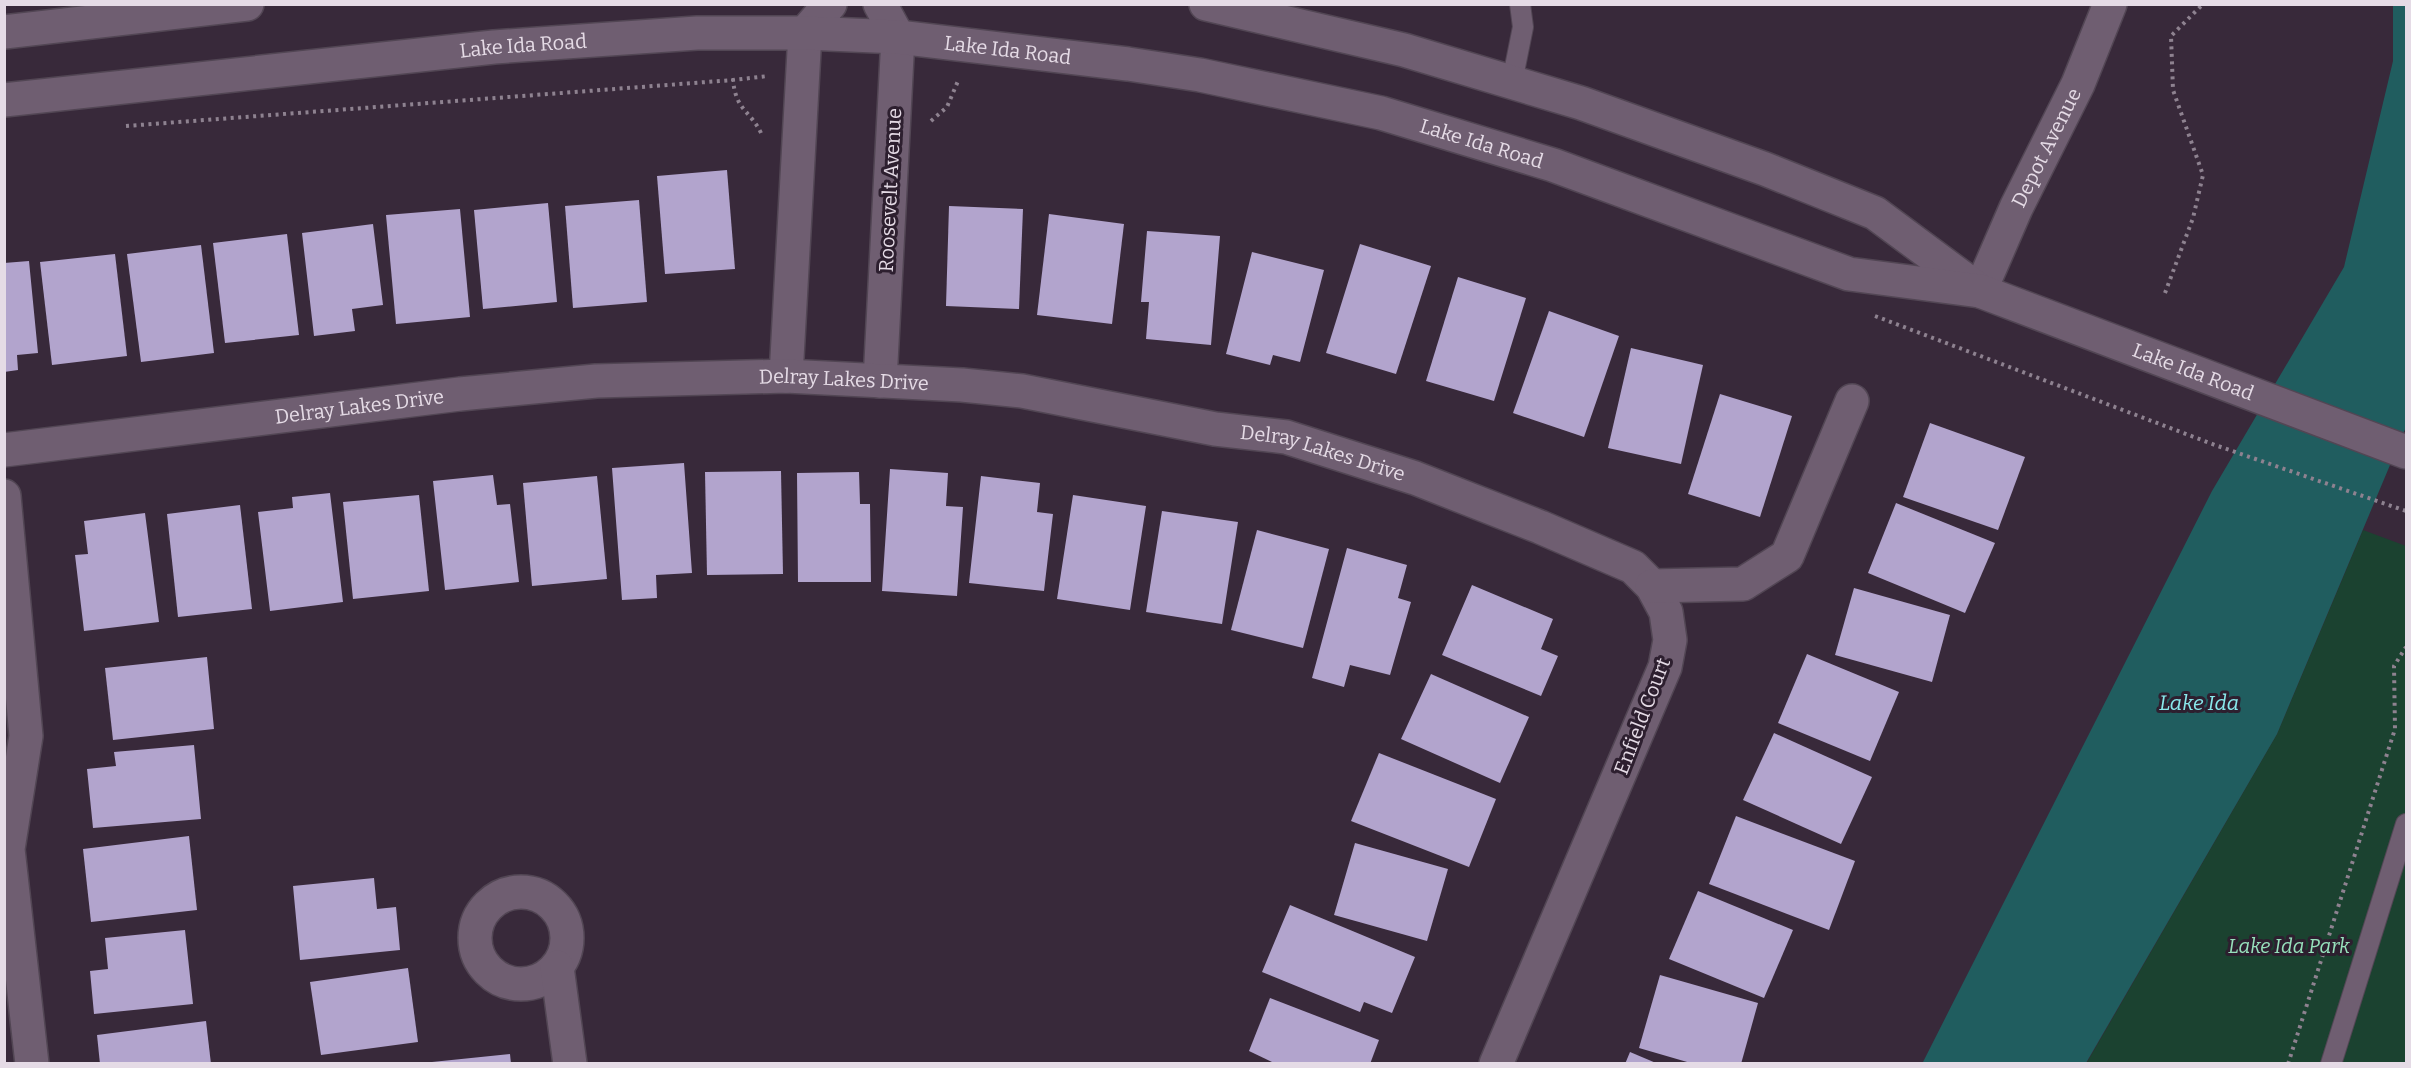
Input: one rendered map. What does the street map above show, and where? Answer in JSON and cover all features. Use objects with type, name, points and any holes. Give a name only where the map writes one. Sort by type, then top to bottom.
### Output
[{"type":"street","points":[[4,32],[247,4]]},
{"type":"street","points":[[786,376],[801,67],[805,33],[830,4]]},
{"type":"street","points":[[880,4],[898,37]]},
{"type":"street","name":"Lake Ida Road","points":[[1206,4],[1339,33],[1512,82],[1765,169],[1875,213],[1980,291]]},
{"type":"street","name":"Depot Avenue","points":[[1980,291],[2016,208],[2078,84],[2110,4]]},
{"type":"street","name":"Lake Ida Road","points":[[4,100],[566,40],[697,33],[805,33],[898,37],[1025,51],[1200,75],[1381,113],[1553,165],[1849,274],[1980,291],[2406,452]]},
{"type":"street","name":"Roosevelt Avenue","points":[[880,381],[898,37]]},
{"type":"street","name":"Delray Lakes Drive","points":[[4,450],[460,394],[596,381],[786,376],[962,385],[1022,392],[1215,429],[1286,437],[1415,478],[1540,527],[1633,567],[1652,586]]},
{"type":"street","points":[[1652,586],[1743,584],[1787,556],[1852,401]]},
{"type":"street","points":[[4,496],[26,736],[8,849],[32,1064]]},
{"type":"street","name":"Enfield Court","points":[[1496,1064],[1665,667],[1670,640],[1666,612],[1652,586]]},
{"type":"street","points":[[557,967],[570,1064]]},
{"type":"lane","points":[[1512,82],[1523,27],[1520,4]]},
{"type":"lane","points":[[2331,1064],[2406,824]]},
{"type":"path","points":[[2165,293],[2193,218],[2203,175],[2173,90],[2171,36],[2203,4]]},
{"type":"path","points":[[120,126],[756,79],[801,67]]},
{"type":"path","points":[[733,80],[735,95],[742,111],[757,124],[762,134]]},
{"type":"path","points":[[1869,314],[2215,445],[2406,511]]},
{"type":"path","points":[[2288,1064],[2395,729],[2394,666],[2406,647]]},
{"type":"green space","name":"Lake Ida Park","points":[[2363,530],[2406,546],[2406,1063],[2086,1064],[2277,734]]},
{"type":"water","name":"Lake Ida","points":[[2393,5],[2406,5],[2406,427],[2277,734],[2086,1063],[1922,1064],[2212,491],[2344,267],[2393,61]]},
{"type":"building","points":[[727,170],[735,269],[665,274],[657,176]]},
{"type":"building","points":[[639,200],[647,302],[573,308],[565,206]]},
{"type":"building","points":[[548,203],[557,302],[483,309],[474,210]]},
{"type":"building","points":[[949,206],[1023,209],[1019,309],[946,306]]},
{"type":"building","points":[[460,209],[470,317],[396,324],[386,215]]},
{"type":"building","points":[[1049,214],[1124,224],[1112,324],[1037,315]]},
{"type":"building","points":[[373,224],[383,305],[352,309],[355,331],[314,336],[302,233]]},
{"type":"building","points":[[1147,231],[1220,236],[1211,345],[1146,339],[1149,302],[1141,302]]},
{"type":"building","points":[[287,234],[299,335],[225,343],[213,243]]},
{"type":"building","points":[[1360,244],[1431,266],[1396,374],[1326,353]]},
{"type":"building","points":[[201,245],[214,353],[141,362],[127,254]]},
{"type":"building","points":[[1252,252],[1324,270],[1300,362],[1273,355],[1270,365],[1226,354]]},
{"type":"building","points":[[115,254],[127,356],[52,365],[40,262]]},
{"type":"building","points":[[29,261],[38,353],[17,355],[18,370],[4,372],[4,263]]},
{"type":"building","points":[[1458,277],[1526,298],[1494,401],[1426,381]]},
{"type":"building","points":[[1549,311],[1619,336],[1584,437],[1513,413]]},
{"type":"building","points":[[1631,348],[1703,365],[1681,464],[1608,448]]},
{"type":"building","points":[[1720,394],[1792,416],[1760,517],[1688,494]]},
{"type":"building","points":[[1930,423],[2025,457],[1998,530],[1903,497]]},
{"type":"building","points":[[684,463],[692,573],[656,575],[657,598],[622,600],[612,468]]},
{"type":"building","points":[[890,469],[948,473],[946,506],[963,507],[957,596],[882,591]]},
{"type":"building","points":[[781,471],[783,574],[707,575],[705,472]]},
{"type":"building","points":[[859,472],[860,504],[870,504],[871,582],[798,582],[797,473]]},
{"type":"building","points":[[493,475],[497,505],[510,504],[519,582],[445,590],[433,481]]},
{"type":"building","points":[[597,476],[607,579],[532,586],[523,483]]},
{"type":"building","points":[[981,476],[1040,483],[1037,512],[1053,514],[1044,591],[969,583]]},
{"type":"building","points":[[330,493],[343,602],[270,611],[258,512],[293,508],[292,497]]},
{"type":"building","points":[[419,495],[429,591],[353,599],[343,502]]},
{"type":"building","points":[[1073,495],[1146,506],[1130,610],[1057,599]]},
{"type":"building","points":[[1896,503],[1995,543],[1965,613],[1868,573]]},
{"type":"building","points":[[240,505],[252,609],[178,617],[167,514]]},
{"type":"building","points":[[1162,511],[1238,522],[1222,624],[1146,612]]},
{"type":"building","points":[[145,513],[159,622],[84,631],[75,555],[88,554],[84,521]]},
{"type":"building","points":[[1257,530],[1329,549],[1303,648],[1231,630]]},
{"type":"building","points":[[1347,548],[1407,565],[1398,598],[1411,602],[1390,675],[1350,665],[1344,687],[1312,678]]},
{"type":"building","points":[[1472,585],[1553,619],[1541,649],[1558,656],[1541,696],[1442,655]]},
{"type":"building","points":[[1854,588],[1950,615],[1932,682],[1835,655]]},
{"type":"building","points":[[1807,654],[1899,692],[1870,761],[1778,723]]},
{"type":"building","points":[[207,657],[214,729],[113,740],[105,668]]},
{"type":"building","points":[[1431,674],[1529,717],[1500,783],[1401,739]]},
{"type":"building","points":[[1774,733],[1872,777],[1841,844],[1743,800]]},
{"type":"building","points":[[194,745],[201,819],[93,828],[87,769],[116,766],[114,752]]},
{"type":"building","points":[[1379,753],[1496,799],[1469,867],[1351,821]]},
{"type":"building","points":[[1736,816],[1855,861],[1829,930],[1709,884]]},
{"type":"building","points":[[189,836],[197,910],[91,922],[83,849]]},
{"type":"building","points":[[1355,843],[1448,869],[1427,941],[1334,915]]},
{"type":"building","points":[[374,878],[377,909],[396,907],[400,950],[300,960],[293,886]]},
{"type":"building","points":[[1698,891],[1793,930],[1764,998],[1669,959]]},
{"type":"building","points":[[1290,905],[1415,957],[1392,1013],[1364,1002],[1360,1012],[1262,972]]},
{"type":"building","points":[[185,930],[193,1004],[94,1014],[90,971],[108,969],[105,938]]},
{"type":"building","points":[[408,968],[418,1042],[321,1055],[310,982]]},
{"type":"building","points":[[1660,975],[1758,1003],[1741,1064],[1694,1064],[1639,1048]]},
{"type":"building","points":[[1270,998],[1379,1040],[1370,1064],[1276,1064],[1249,1051]]},
{"type":"building","points":[[206,1021],[211,1064],[100,1064],[97,1035]]},
{"type":"building","points":[[1630,1052],[1656,1063],[1656,1064],[1625,1064]]},
{"type":"building","points":[[510,1054],[511,1064],[432,1064],[432,1062]]}]
